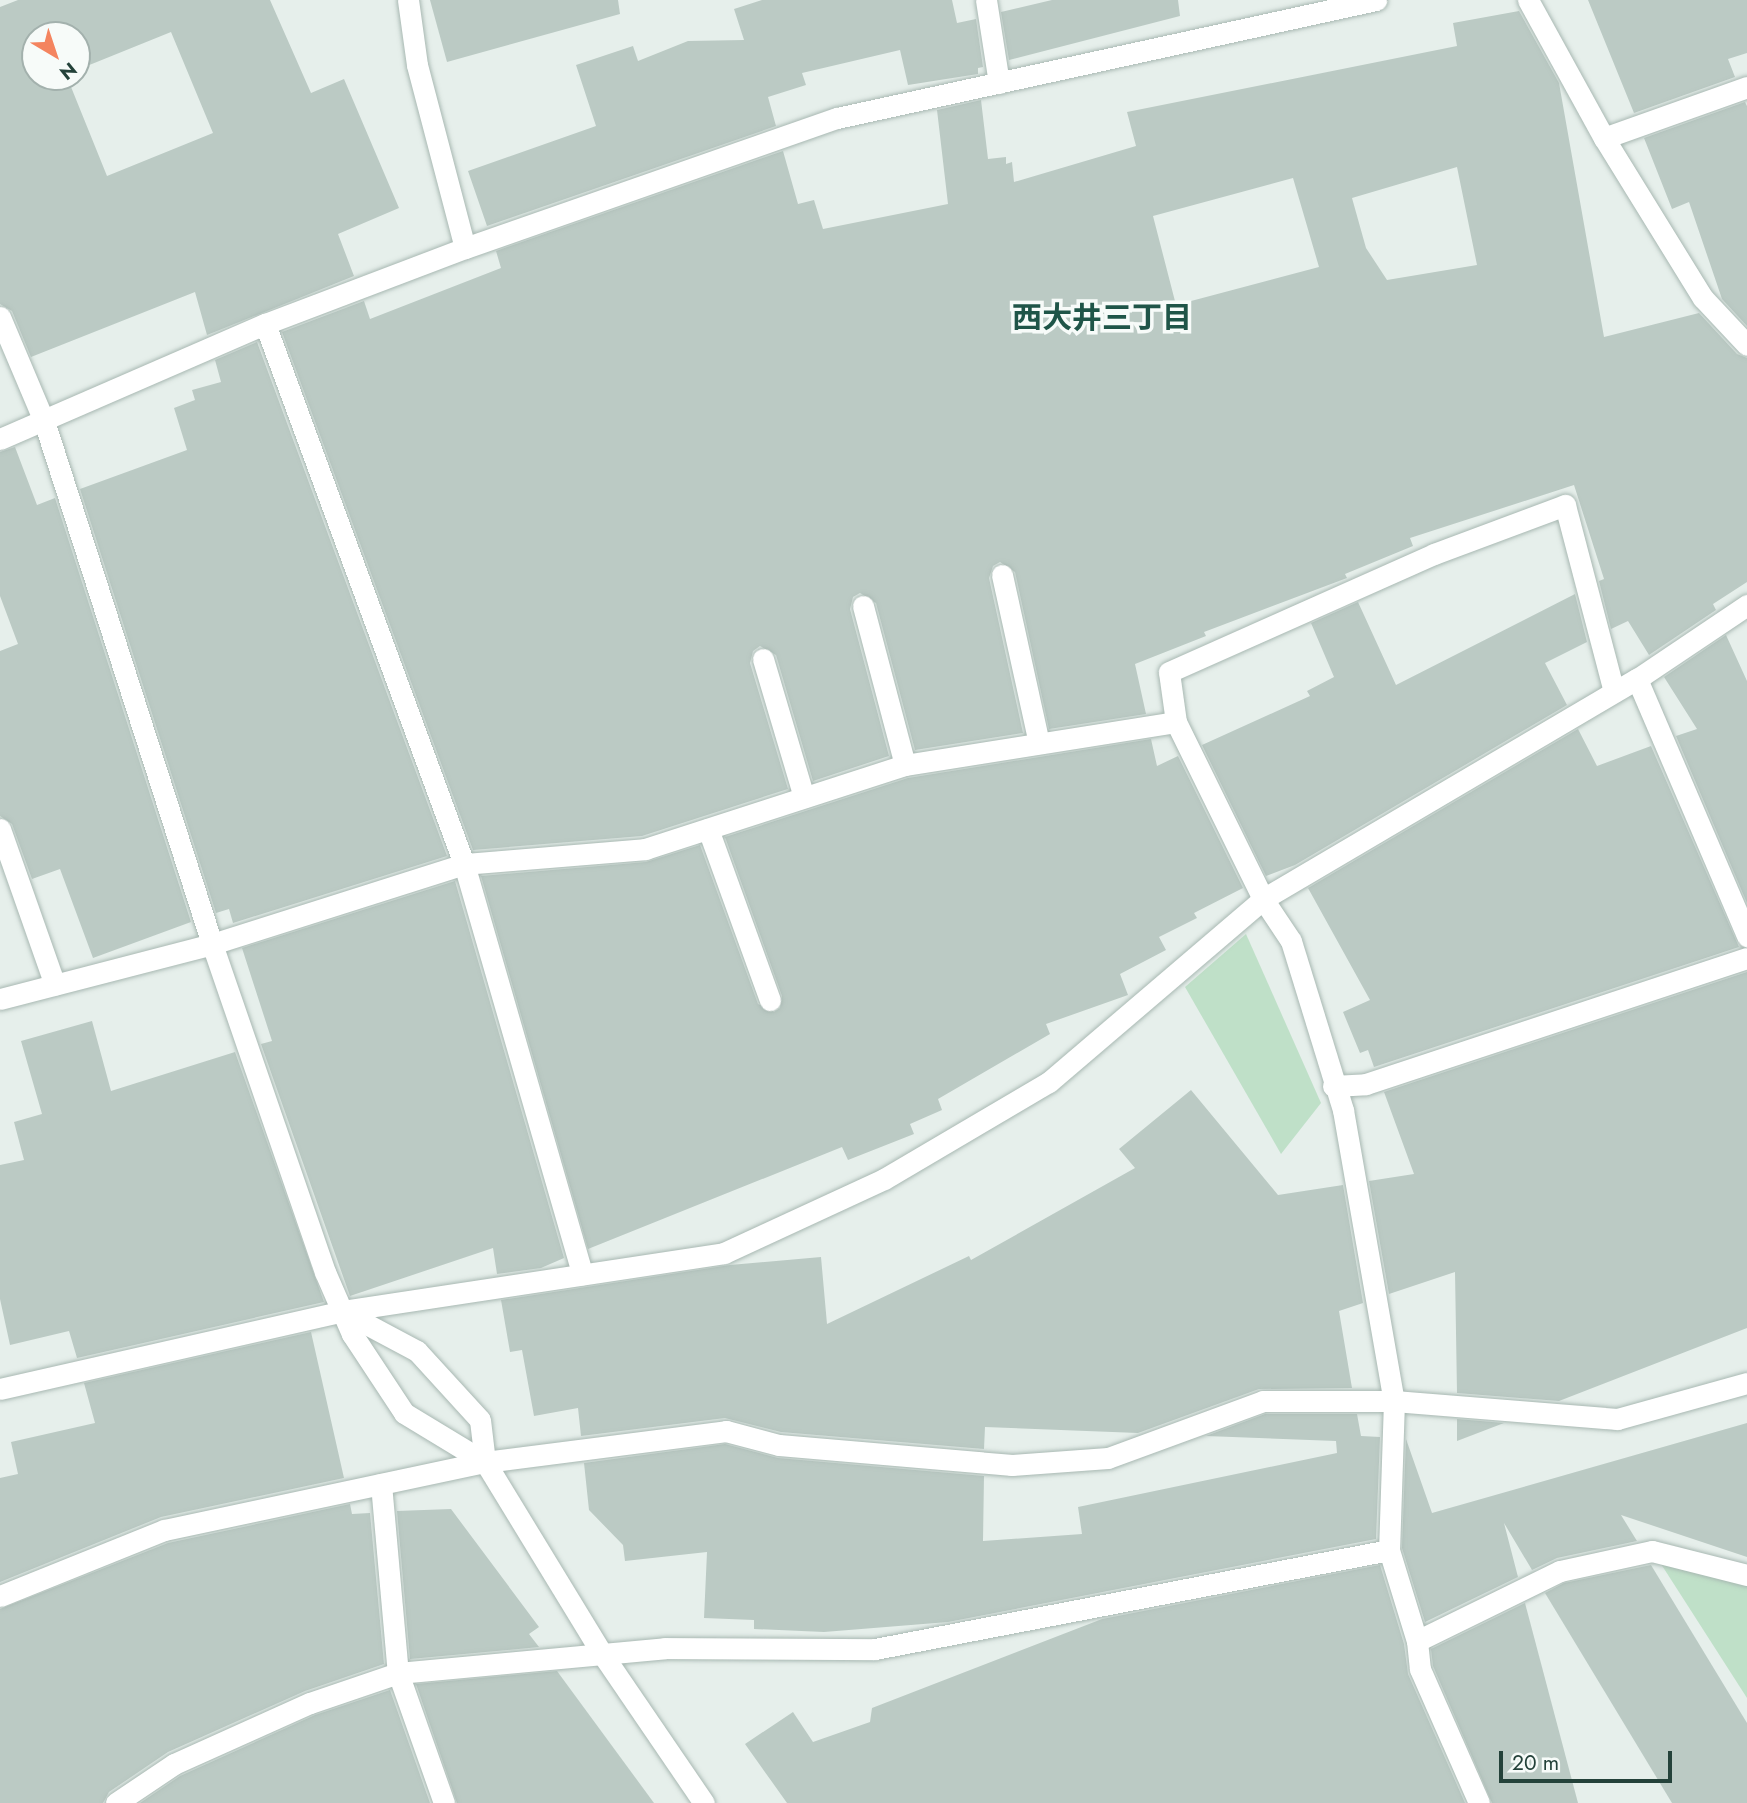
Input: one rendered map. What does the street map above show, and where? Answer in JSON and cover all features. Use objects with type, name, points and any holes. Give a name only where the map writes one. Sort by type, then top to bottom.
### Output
[{"type":"street","points":[[408,0],[417,65],[465,248]]},
{"type":"street","points":[[986,0],[999,83]]},
{"type":"street","points":[[0,439],[265,324],[465,248],[836,118],[1376,0]]},
{"type":"street","points":[[1528,0],[1604,138],[1703,298],[1747,345]]},
{"type":"street","points":[[1604,138],[1747,87]]},
{"type":"street","points":[[0,317],[44,421],[212,944],[342,1311],[404,1413],[485,1462]]},
{"type":"street","points":[[265,324],[464,864],[582,1274]]},
{"type":"street","points":[[1479,1803],[1420,1669],[1417,1641],[1389,1550],[1394,1401],[1343,1110],[1333,1086],[1291,941],[1263,899],[1176,722],[1169,672],[1434,554],[1565,505],[1614,692]]},
{"type":"street","points":[[1002,575],[1039,743]]},
{"type":"street","points":[[0,1389],[342,1311],[724,1253],[884,1178],[1049,1082],[1263,899],[1637,679],[1747,605]]},
{"type":"street","points":[[863,606],[905,765]]},
{"type":"street","points":[[763,659],[804,797]]},
{"type":"street","points":[[1637,679],[1747,936]]},
{"type":"street","points":[[0,999],[212,944],[464,864],[645,849],[905,765],[1176,722]]},
{"type":"street","points":[[0,829],[55,985]]},
{"type":"street","points":[[708,829],[770,1000]]},
{"type":"street","points":[[1333,1086],[1366,1084],[1747,958]]},
{"type":"street","points":[[342,1311],[416,1351],[480,1420],[485,1462],[603,1656],[704,1803]]},
{"type":"street","points":[[0,1596],[164,1530],[485,1462],[726,1431],[779,1445],[1026,1464],[1108,1458],[1263,1401],[1394,1401],[1617,1419],[1747,1383]]},
{"type":"street","points":[[381,1484],[398,1673],[444,1803]]},
{"type":"street","points":[[116,1803],[173,1764],[310,1703],[398,1673],[603,1656],[665,1648],[875,1649],[1389,1550]]},
{"type":"street","points":[[1417,1641],[1560,1572],[1652,1550],[1747,1575]]},
{"type":"green space","points":[[1246,934],[1321,1103],[1281,1154],[1185,987]]},
{"type":"green space","points":[[1661,1564],[1747,1572],[1747,1698]]},
{"type":"building","points":[[18,0],[270,0],[311,93],[344,79],[399,208],[338,234],[354,276],[207,335],[195,292],[31,357],[12,311],[0,304],[0,7]],"holes":[[[21,21],[91,21],[91,64],[171,32],[213,133],[107,176],[73,91],[21,91]]]},
{"type":"building","points":[[430,0],[618,0],[620,14],[447,62]]},
{"type":"building","points":[[762,0],[952,0],[957,23],[976,19],[983,67],[978,68],[978,74],[908,85],[900,50],[802,73],[806,85],[768,97],[776,126],[487,226],[468,171],[596,126],[576,65],[633,46],[638,61],[688,41],[744,40],[734,9]]},
{"type":"building","points":[[1052,0],[1178,0],[1180,16],[1009,60],[1001,12]]},
{"type":"building","points":[[1588,0],[1747,0],[1747,53],[1728,59],[1735,77],[1634,113]]},
{"type":"building","points":[[1519,11],[1559,83],[1604,337],[1699,313],[1737,354],[1747,358],[1747,582],[1713,604],[1716,610],[1649,655],[1628,621],[1611,629],[1599,581],[1604,579],[1574,485],[1410,538],[1413,546],[1345,574],[1347,578],[1204,632],[1206,636],[1135,664],[1146,714],[1049,729],[1015,572],[1000,562],[993,566],[989,578],[1023,733],[915,750],[876,603],[860,593],[853,597],[850,609],[889,756],[813,781],[776,655],[760,646],[753,651],[750,663],[788,789],[642,836],[473,850],[282,332],[364,301],[370,319],[501,268],[496,251],[783,151],[798,204],[814,200],[823,229],[948,204],[937,110],[981,100],[988,159],[1006,157],[1006,164],[1012,162],[1014,182],[1136,146],[1127,112],[1457,46],[1453,23]],"holes":[[[1457,167],[1477,265],[1387,280],[1366,248],[1352,198]],[[1293,178],[1319,267],[1176,305],[1153,216]]]},
{"type":"building","points":[[1745,102],[1747,326],[1722,299],[1689,202],[1672,209],[1644,138]]},
{"type":"building","points":[[257,342],[447,856],[233,923],[229,909],[216,913],[80,489],[187,450],[174,408],[195,400],[192,390],[221,382],[215,360]]},
{"type":"building","points":[[15,447],[37,505],[55,498],[191,922],[93,958],[60,869],[32,879],[12,824],[0,816],[0,651],[18,644],[0,596],[0,452]]},
{"type":"building","points":[[1575,594],[1587,642],[1545,663],[1567,705],[1295,865],[1266,876],[1202,745],[1310,696],[1307,691],[1334,677],[1311,623],[1358,602],[1396,685]]},
{"type":"building","points":[[1726,635],[1747,681],[1747,903],[1676,736],[1697,729],[1664,677]]},
{"type":"building","points":[[1578,729],[1597,766],[1651,746],[1739,947],[1374,1067],[1368,1050],[1360,1053],[1343,1012],[1370,1000],[1308,888]]},
{"type":"building","points":[[1151,739],[1157,766],[1178,756],[1243,888],[1194,913],[1197,918],[1159,937],[1166,950],[1120,974],[1128,995],[1046,1024],[1050,1034],[938,1099],[942,1110],[910,1124],[914,1134],[848,1160],[842,1147],[588,1249],[481,876],[646,862],[700,845],[758,1004],[774,1012],[780,1008],[782,996],[725,837],[908,778]]},
{"type":"building","points":[[455,881],[564,1258],[541,1268],[497,1274],[493,1248],[350,1296],[261,1044],[272,1041],[242,948]]},
{"type":"building","points":[[1747,972],[1747,1328],[1559,1401],[1457,1393],[1455,1272],[1389,1294],[1369,1181],[1414,1174],[1384,1092]]},
{"type":"building","points":[[92,1021],[111,1091],[235,1052],[324,1302],[77,1358],[69,1331],[10,1345],[0,1299],[0,1165],[24,1160],[14,1122],[42,1114],[21,1041]]},
{"type":"building","points":[[1191,1090],[1278,1195],[1343,1185],[1363,1303],[1339,1311],[1352,1388],[1259,1389],[1138,1433],[985,1427],[984,1449],[781,1432],[725,1418],[581,1436],[578,1408],[534,1416],[522,1350],[510,1352],[501,1300],[730,1265],[821,1257],[827,1324],[969,1256],[971,1260],[1135,1168],[1119,1149]]},
{"type":"building","points":[[311,1332],[344,1478],[161,1517],[0,1582],[0,1478],[18,1474],[11,1442],[95,1423],[84,1383]]},
{"type":"building","points":[[1265,1414],[1357,1414],[1361,1436],[1380,1437],[1376,1539],[948,1622],[824,1632],[754,1629],[754,1620],[704,1618],[707,1552],[625,1561],[623,1545],[589,1510],[584,1463],[725,1444],[778,1458],[984,1476],[983,1541],[1082,1534],[1078,1507],[1337,1453],[1336,1441],[1206,1436]]},
{"type":"building","points":[[1457,1419],[1504,1423],[1457,1441]]},
{"type":"building","points":[[1747,1423],[1747,1557],[1621,1515],[1637,1541],[1557,1558],[1532,1570],[1504,1523],[1518,1577],[1425,1622],[1402,1548],[1406,1439],[1432,1513]]},
{"type":"building","points":[[350,1504],[352,1514],[370,1513],[384,1664],[305,1691],[168,1752],[109,1792],[103,1803],[0,1803],[0,1609],[168,1543]]},
{"type":"building","points":[[451,1509],[539,1627],[529,1634],[539,1647],[410,1659],[397,1511]]},
{"type":"building","points":[[1380,1565],[1404,1644],[1408,1674],[1465,1803],[787,1803],[745,1744],[793,1712],[813,1742],[870,1722],[872,1708],[1102,1619]]},
{"type":"building","points":[[1651,1565],[1747,1723],[1747,1803],[1672,1803],[1545,1593],[1564,1583]]},
{"type":"building","points":[[1525,1603],[1578,1803],[1492,1803],[1433,1666],[1431,1649]]},
{"type":"building","points":[[557,1671],[654,1803],[457,1803],[416,1684]]},
{"type":"building","points":[[390,1690],[430,1803],[140,1803],[180,1776],[315,1715]]},
{"type":"district","name":"西大井三丁目","points":[[1102,318]]}]
